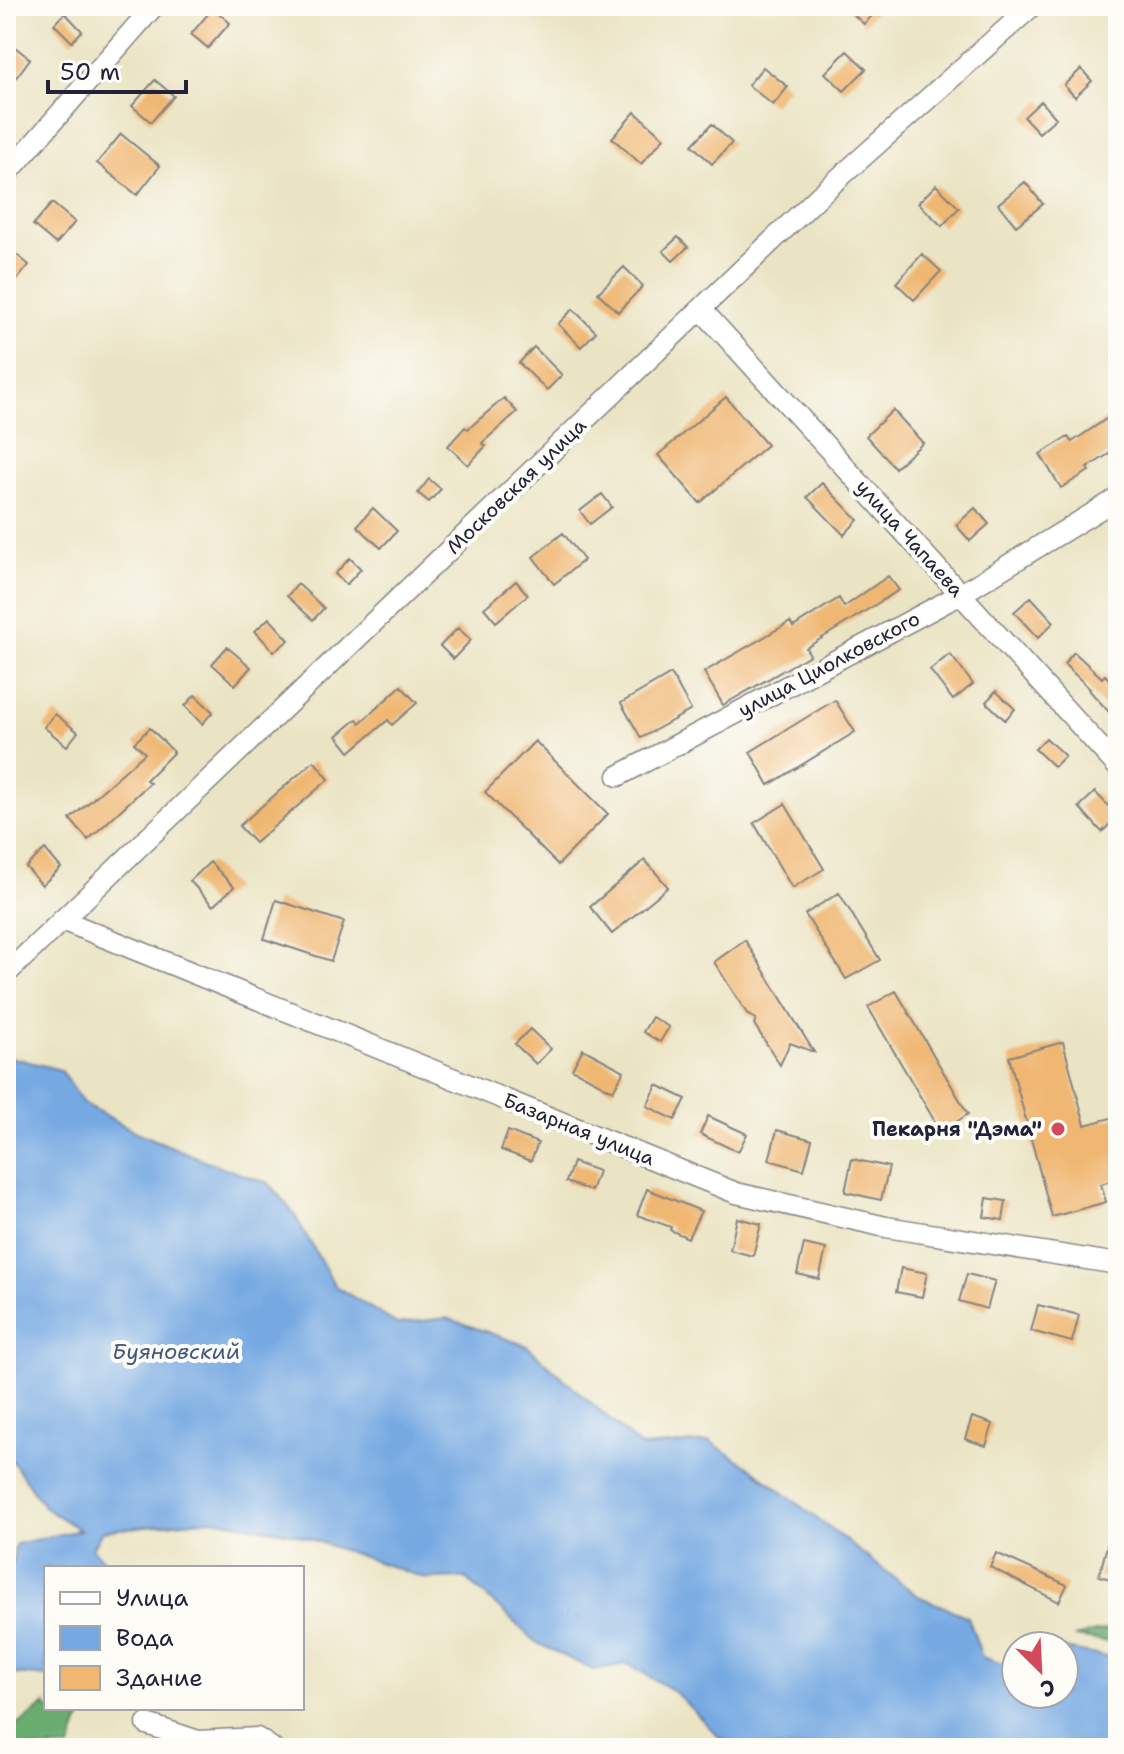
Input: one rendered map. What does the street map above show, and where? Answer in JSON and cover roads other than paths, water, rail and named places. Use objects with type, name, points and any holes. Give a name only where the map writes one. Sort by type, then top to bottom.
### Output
[{"type":"street","points":[[6,175],[154,6]]},
{"type":"street","name":"Московская улица","points":[[6,974],[15,952],[62,920],[820,195],[1032,6]]},
{"type":"street","name":"улица Чапаева","points":[[701,309],[1118,767]]},
{"type":"street","name":"улица Циолковского","points":[[618,776],[961,594],[1118,498]]},
{"type":"street","name":"Базарная улица","points":[[62,920],[736,1193],[886,1227],[1118,1264]]},
{"type":"street","points":[[147,1724],[198,1741],[257,1738],[272,1748]]},
{"type":"water","name":"Буяновский","points":[[6,1056],[61,1070],[83,1103],[136,1132],[223,1168],[269,1183],[294,1214],[335,1286],[397,1324],[447,1318],[527,1346],[641,1447],[710,1442],[747,1465],[918,1596],[968,1617],[982,1657],[1000,1663],[1000,1710],[1080,1710],[1080,1652],[1118,1659],[1118,1748],[745,1748],[721,1739],[675,1692],[628,1664],[593,1670],[537,1643],[466,1578],[427,1579],[296,1534],[212,1519],[102,1531],[92,1548],[109,1566],[44,1566],[44,1677],[6,1673],[6,1588],[16,1544],[80,1530],[45,1508],[6,1452]]},
{"type":"place","name":"Пекарня \"Дэма\"","points":[[1058,1129]]}]
